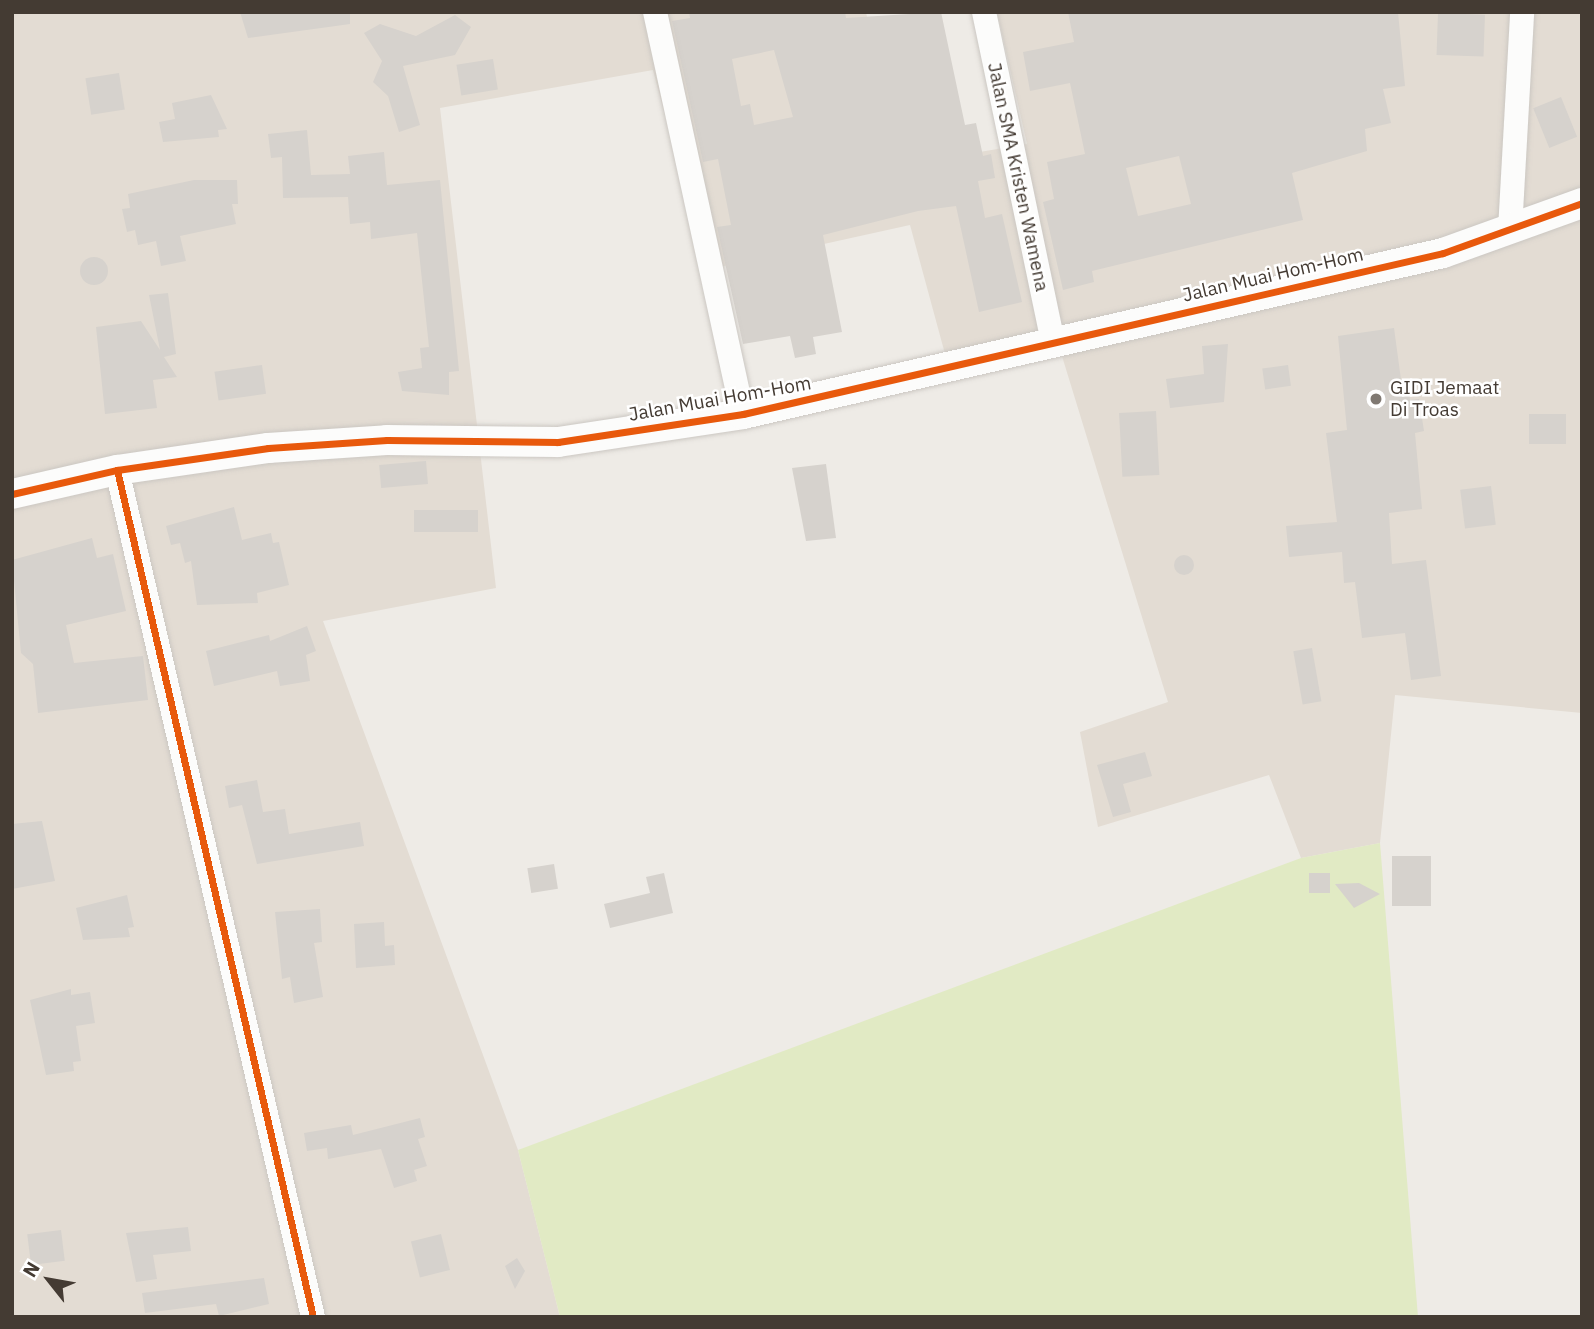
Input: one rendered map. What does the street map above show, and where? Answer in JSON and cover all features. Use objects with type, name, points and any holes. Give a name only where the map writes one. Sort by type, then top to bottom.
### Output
[{"type":"street","points":[[655,12],[743,414]]},
{"type":"street","name":"Jalan SMA Kristen Wamena","points":[[984,12],[1053,342]]},
{"type":"street","points":[[1510,230],[1522,12]]},
{"type":"street","name":"Jalan Muai Hom-Hom","points":[[12,494],[117,470],[338,441],[558,442],[743,414],[937,374],[1053,342],[1443,253],[1582,203]]},
{"type":"street","points":[[117,470],[313,1317]]},
{"type":"shaded area","points":[[12,12],[866,12],[897,166],[1027,144],[997,12],[1582,12],[1582,713],[1395,695],[1380,843],[1301,858],[1269,775],[1098,827],[1080,732],[1168,702],[1054,330],[948,365],[910,225],[706,270],[653,70],[440,108],[496,588],[323,621],[518,1150],[560,1317],[12,1317]]},
{"type":"green space","points":[[1380,843],[1418,1317],[560,1317],[518,1150],[1301,858]]},
{"type":"building","points":[[240,12],[350,12],[350,24],[248,38]]},
{"type":"building","points":[[689,12],[845,12],[846,18],[941,12],[965,125],[976,123],[983,156],[991,154],[995,178],[978,181],[985,218],[1002,214],[1022,302],[979,312],[956,206],[918,211],[823,235],[842,332],[813,337],[816,354],[795,358],[790,336],[743,344],[717,227],[731,225],[718,159],[703,162],[672,21],[690,18]],"holes":[[[774,50],[793,117],[754,125],[750,104],[741,106],[732,59]]]},
{"type":"building","points":[[1068,12],[1398,12],[1405,86],[1383,89],[1391,123],[1365,129],[1367,151],[1292,173],[1303,220],[1092,271],[1094,282],[1063,290],[1043,202],[1054,199],[1047,162],[1085,154],[1070,83],[1030,91],[1023,52],[1074,42]],"holes":[[[1179,156],[1191,204],[1138,216],[1126,168]]]},
{"type":"building","points":[[1438,13],[1485,15],[1484,57],[1437,55]]},
{"type":"building","points":[[455,15],[471,27],[455,55],[403,66],[420,125],[399,132],[388,96],[373,82],[382,61],[364,33],[380,24],[416,36]]},
{"type":"building","points":[[493,59],[498,90],[461,95],[456,65]]},
{"type":"building","points":[[119,73],[125,110],[91,115],[85,78]]},
{"type":"building","points":[[211,95],[227,129],[218,130],[219,137],[163,142],[159,122],[175,119],[172,103]]},
{"type":"building","points":[[1561,97],[1577,137],[1549,148],[1533,108]]},
{"type":"building","points":[[307,130],[311,175],[350,174],[348,156],[384,152],[387,185],[440,180],[459,371],[449,372],[449,395],[402,391],[398,372],[422,368],[420,348],[429,347],[417,233],[371,239],[370,222],[350,224],[348,197],[283,198],[282,157],[271,158],[268,134]]},
{"type":"building","points":[[194,180],[237,180],[238,204],[232,204],[236,224],[180,236],[186,261],[161,266],[156,241],[138,245],[135,230],[127,232],[122,209],[130,208],[128,194]]},
{"type":"building","points":[[94,257],[104,261],[108,271],[104,281],[94,285],[84,281],[80,271],[84,261]]},
{"type":"building","points":[[168,293],[176,354],[164,357],[177,377],[153,380],[157,408],[105,414],[96,327],[141,321],[160,350],[149,295]]},
{"type":"building","points":[[1394,328],[1402,387],[1408,386],[1410,400],[1419,399],[1424,431],[1415,433],[1422,509],[1389,513],[1392,564],[1426,560],[1441,676],[1411,680],[1405,633],[1362,638],[1355,582],[1344,583],[1342,552],[1289,557],[1286,526],[1337,522],[1326,433],[1347,430],[1338,336]]},
{"type":"building","points":[[1228,344],[1224,402],[1170,408],[1166,379],[1204,374],[1202,346]]},
{"type":"building","points":[[262,365],[266,394],[219,400],[214,372]]},
{"type":"building","points":[[1288,365],[1291,386],[1265,389],[1262,369]]},
{"type":"building","points":[[1156,411],[1159,475],[1122,477],[1119,413]]},
{"type":"building","points":[[1529,414],[1566,414],[1566,444],[1529,444]]},
{"type":"building","points":[[426,461],[428,484],[381,488],[379,465]]},
{"type":"building","points":[[826,464],[836,538],[806,541],[792,468]]},
{"type":"building","points":[[1491,486],[1496,525],[1465,528],[1460,490]]},
{"type":"building","points":[[234,507],[242,540],[271,533],[273,543],[279,542],[289,585],[257,593],[258,603],[197,605],[191,561],[185,563],[180,543],[171,545],[166,526]]},
{"type":"building","points":[[414,510],[478,510],[478,532],[414,532]]},
{"type":"building","points":[[92,538],[97,558],[113,554],[126,611],[66,625],[74,663],[143,656],[148,700],[38,713],[33,664],[21,653],[12,560]]},
{"type":"building","points":[[1184,555],[1191,558],[1194,565],[1191,572],[1184,575],[1177,572],[1174,565],[1177,558]]},
{"type":"building","points":[[307,626],[316,651],[306,655],[310,681],[280,686],[277,671],[214,686],[206,651],[269,635],[270,641]]},
{"type":"building","points":[[1312,648],[1321,701],[1303,704],[1293,651]]},
{"type":"building","points":[[1145,752],[1152,776],[1123,784],[1131,812],[1113,817],[1097,765]]},
{"type":"building","points":[[257,780],[263,812],[285,809],[289,834],[360,822],[364,846],[257,864],[242,805],[229,808],[225,786]]},
{"type":"building","points":[[42,821],[55,881],[12,889],[12,824]]},
{"type":"building","points":[[1392,856],[1431,856],[1431,906],[1392,906]]},
{"type":"building","points":[[554,864],[558,889],[531,893],[527,868]]},
{"type":"building","points":[[664,873],[673,913],[610,928],[604,904],[650,893],[646,877]]},
{"type":"building","points":[[1309,873],[1330,873],[1330,893],[1309,893]]},
{"type":"building","points":[[1359,883],[1380,894],[1354,908],[1335,884]]},
{"type":"building","points":[[127,895],[134,927],[128,928],[130,937],[83,940],[76,908]]},
{"type":"building","points":[[320,909],[322,942],[314,943],[323,997],[294,1003],[290,977],[282,979],[275,912]]},
{"type":"building","points":[[384,922],[385,946],[394,945],[395,965],[356,968],[354,924]]},
{"type":"building","points":[[71,989],[71,995],[90,992],[95,1023],[76,1026],[81,1061],[73,1062],[74,1071],[46,1075],[30,1000]]},
{"type":"building","points":[[420,1118],[425,1137],[418,1139],[427,1166],[414,1170],[417,1181],[394,1188],[381,1149],[328,1159],[327,1148],[307,1151],[304,1133],[351,1125],[353,1135]]},
{"type":"building","points":[[188,1227],[191,1251],[153,1255],[157,1279],[136,1282],[126,1233]]},
{"type":"building","points":[[61,1230],[65,1261],[31,1265],[27,1234]]},
{"type":"building","points":[[441,1234],[450,1270],[420,1277],[411,1241]]},
{"type":"building","points":[[517,1258],[525,1271],[515,1289],[505,1266]]},
{"type":"building","points":[[264,1278],[269,1304],[219,1316],[216,1304],[145,1313],[142,1293]]},
{"type":"cycle path","points":[[12,494],[117,470],[268,448],[387,440],[558,442],[743,414],[1443,253],[1582,203]]},
{"type":"cycle path","points":[[117,470],[313,1317]]},
{"type":"place","name":"GIDI Jemaat Di Troas","points":[[1376,399]]}]
